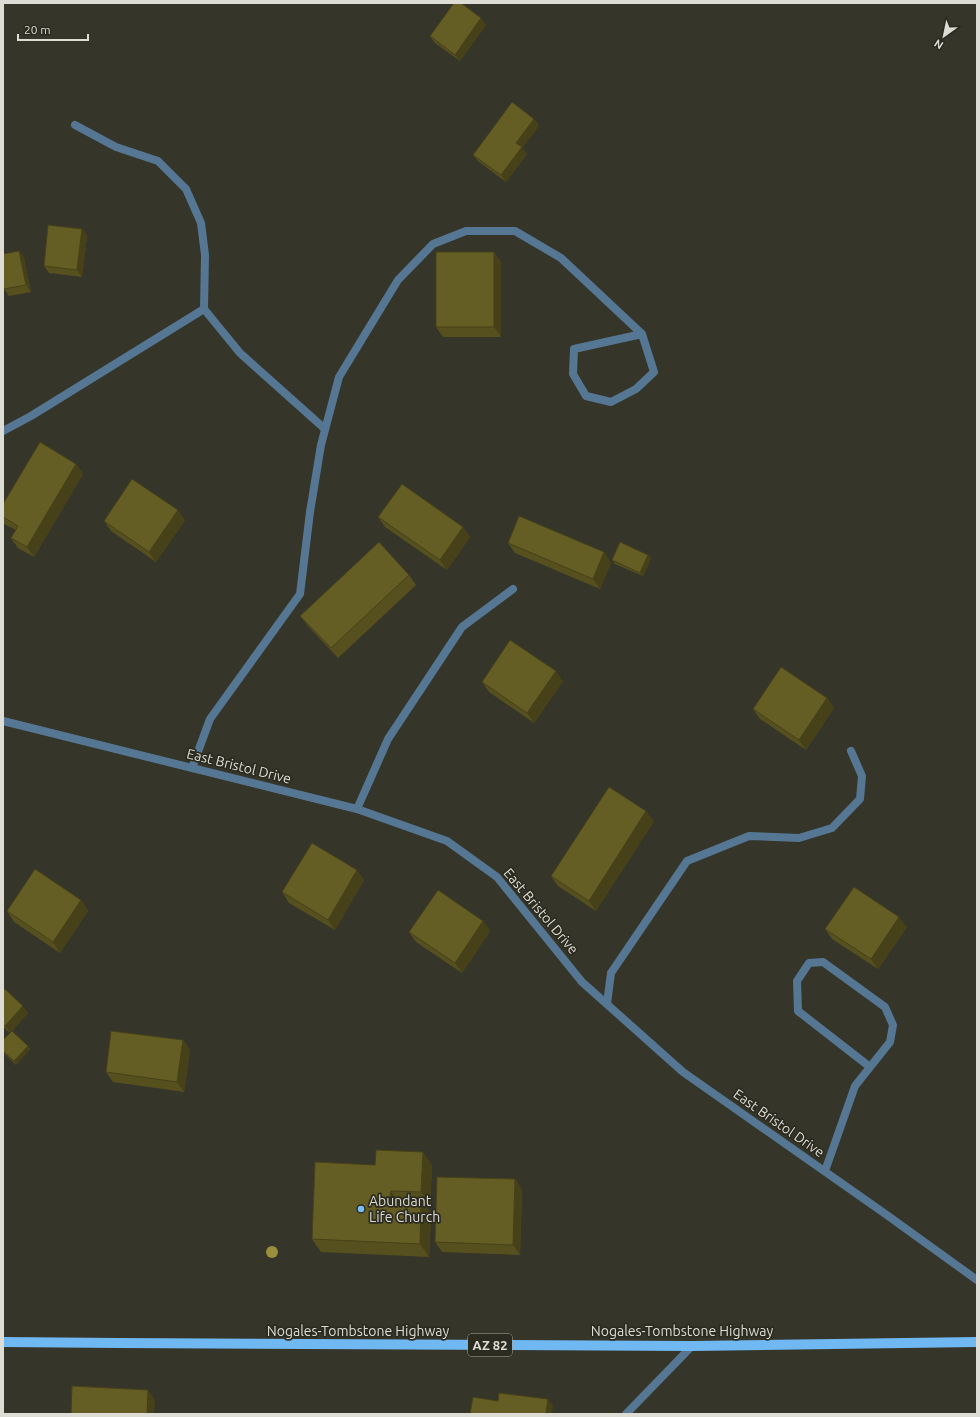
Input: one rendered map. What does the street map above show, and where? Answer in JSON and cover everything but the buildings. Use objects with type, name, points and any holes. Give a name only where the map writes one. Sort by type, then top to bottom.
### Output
[{"type":"main road","name":"Nogales-Tombstone Highway","points":[[3,1342],[692,1346],[977,1342]]},
{"type":"street","points":[[75,125],[116,147],[158,161],[186,189],[202,223],[205,255],[204,308],[240,353],[325,429]]},
{"type":"street","points":[[192,768],[210,719],[300,594],[310,512],[321,445],[339,377],[398,280],[433,244],[466,231],[515,231],[561,258],[642,334],[654,372],[636,389],[611,402],[586,396],[573,374],[574,349],[642,334]]},
{"type":"street","points":[[3,431],[31,416],[204,308]]},
{"type":"street","points":[[357,809],[388,740],[462,627],[513,589]]},
{"type":"street","name":"East Bristol Drive","points":[[3,721],[357,809],[447,841],[497,877],[582,982],[683,1072],[977,1280]]},
{"type":"street","points":[[607,1004],[611,972],[687,861],[749,836],[799,838],[832,828],[860,799],[862,776],[851,751]]},
{"type":"street","points":[[825,1171],[855,1086],[890,1042],[893,1025],[885,1007],[823,962],[809,963],[797,981],[798,1011],[870,1067]]},
{"type":"street","points":[[626,1414],[692,1346]]},
{"type":"place","name":"Abundant Life Church","points":[[361,1209]]}]
